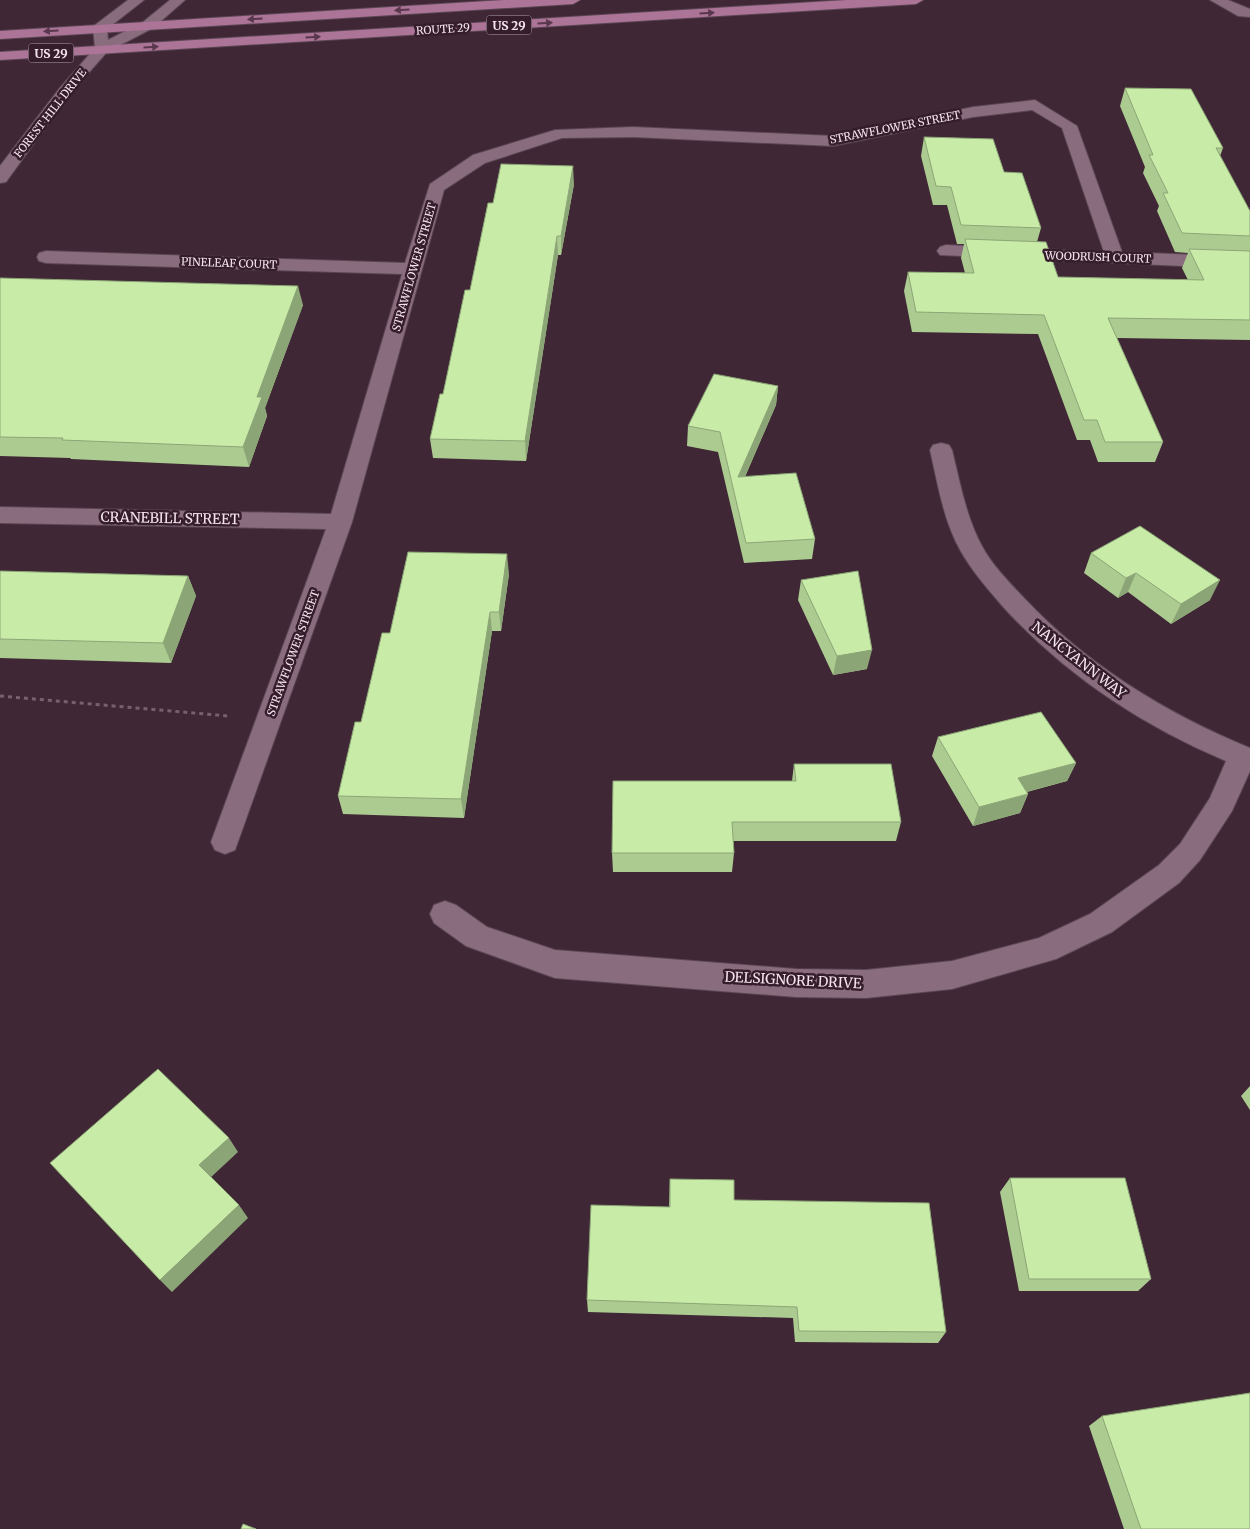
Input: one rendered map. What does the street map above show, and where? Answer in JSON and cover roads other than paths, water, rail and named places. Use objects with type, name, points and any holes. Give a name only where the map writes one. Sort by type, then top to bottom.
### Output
[{"type":"main road","name":"ROUTE 29","points":[[0,35],[573,0]]},
{"type":"main road","name":"ROUTE 29","points":[[0,56],[916,0]]},
{"type":"main road","points":[[258,6],[339,14]]},
{"type":"street","points":[[102,50],[100,28],[137,0]]},
{"type":"street","name":"FOREST HILL DRIVE","points":[[0,178],[64,92],[102,50],[148,25],[178,0]]},
{"type":"street","points":[[1217,0],[1243,13],[1250,13]]},
{"type":"street","name":"STRAWFLOWER STREET","points":[[225,842],[340,522],[436,188],[479,159],[561,133],[633,132],[834,141],[973,112],[1034,105],[1069,126],[1114,258]]},
{"type":"street","name":"WOODRUSH COURT","points":[[946,251],[1250,263]]},
{"type":"street","name":"PINELEAF COURT","points":[[46,257],[413,269]]},
{"type":"street","name":"NANCYANN WAY","points":[[941,450],[963,531],[992,578],[1026,617],[1047,638],[1104,683],[1161,718],[1220,748],[1246,758]]},
{"type":"street","name":"CRANEBILL STREET","points":[[0,515],[340,522]]},
{"type":"street","name":"DELSIGNORE DRIVE","points":[[445,914],[477,937],[555,964],[796,983],[866,984],[952,975],[1045,950],[1101,923],[1169,874],[1190,852],[1222,802],[1246,758]]}]
